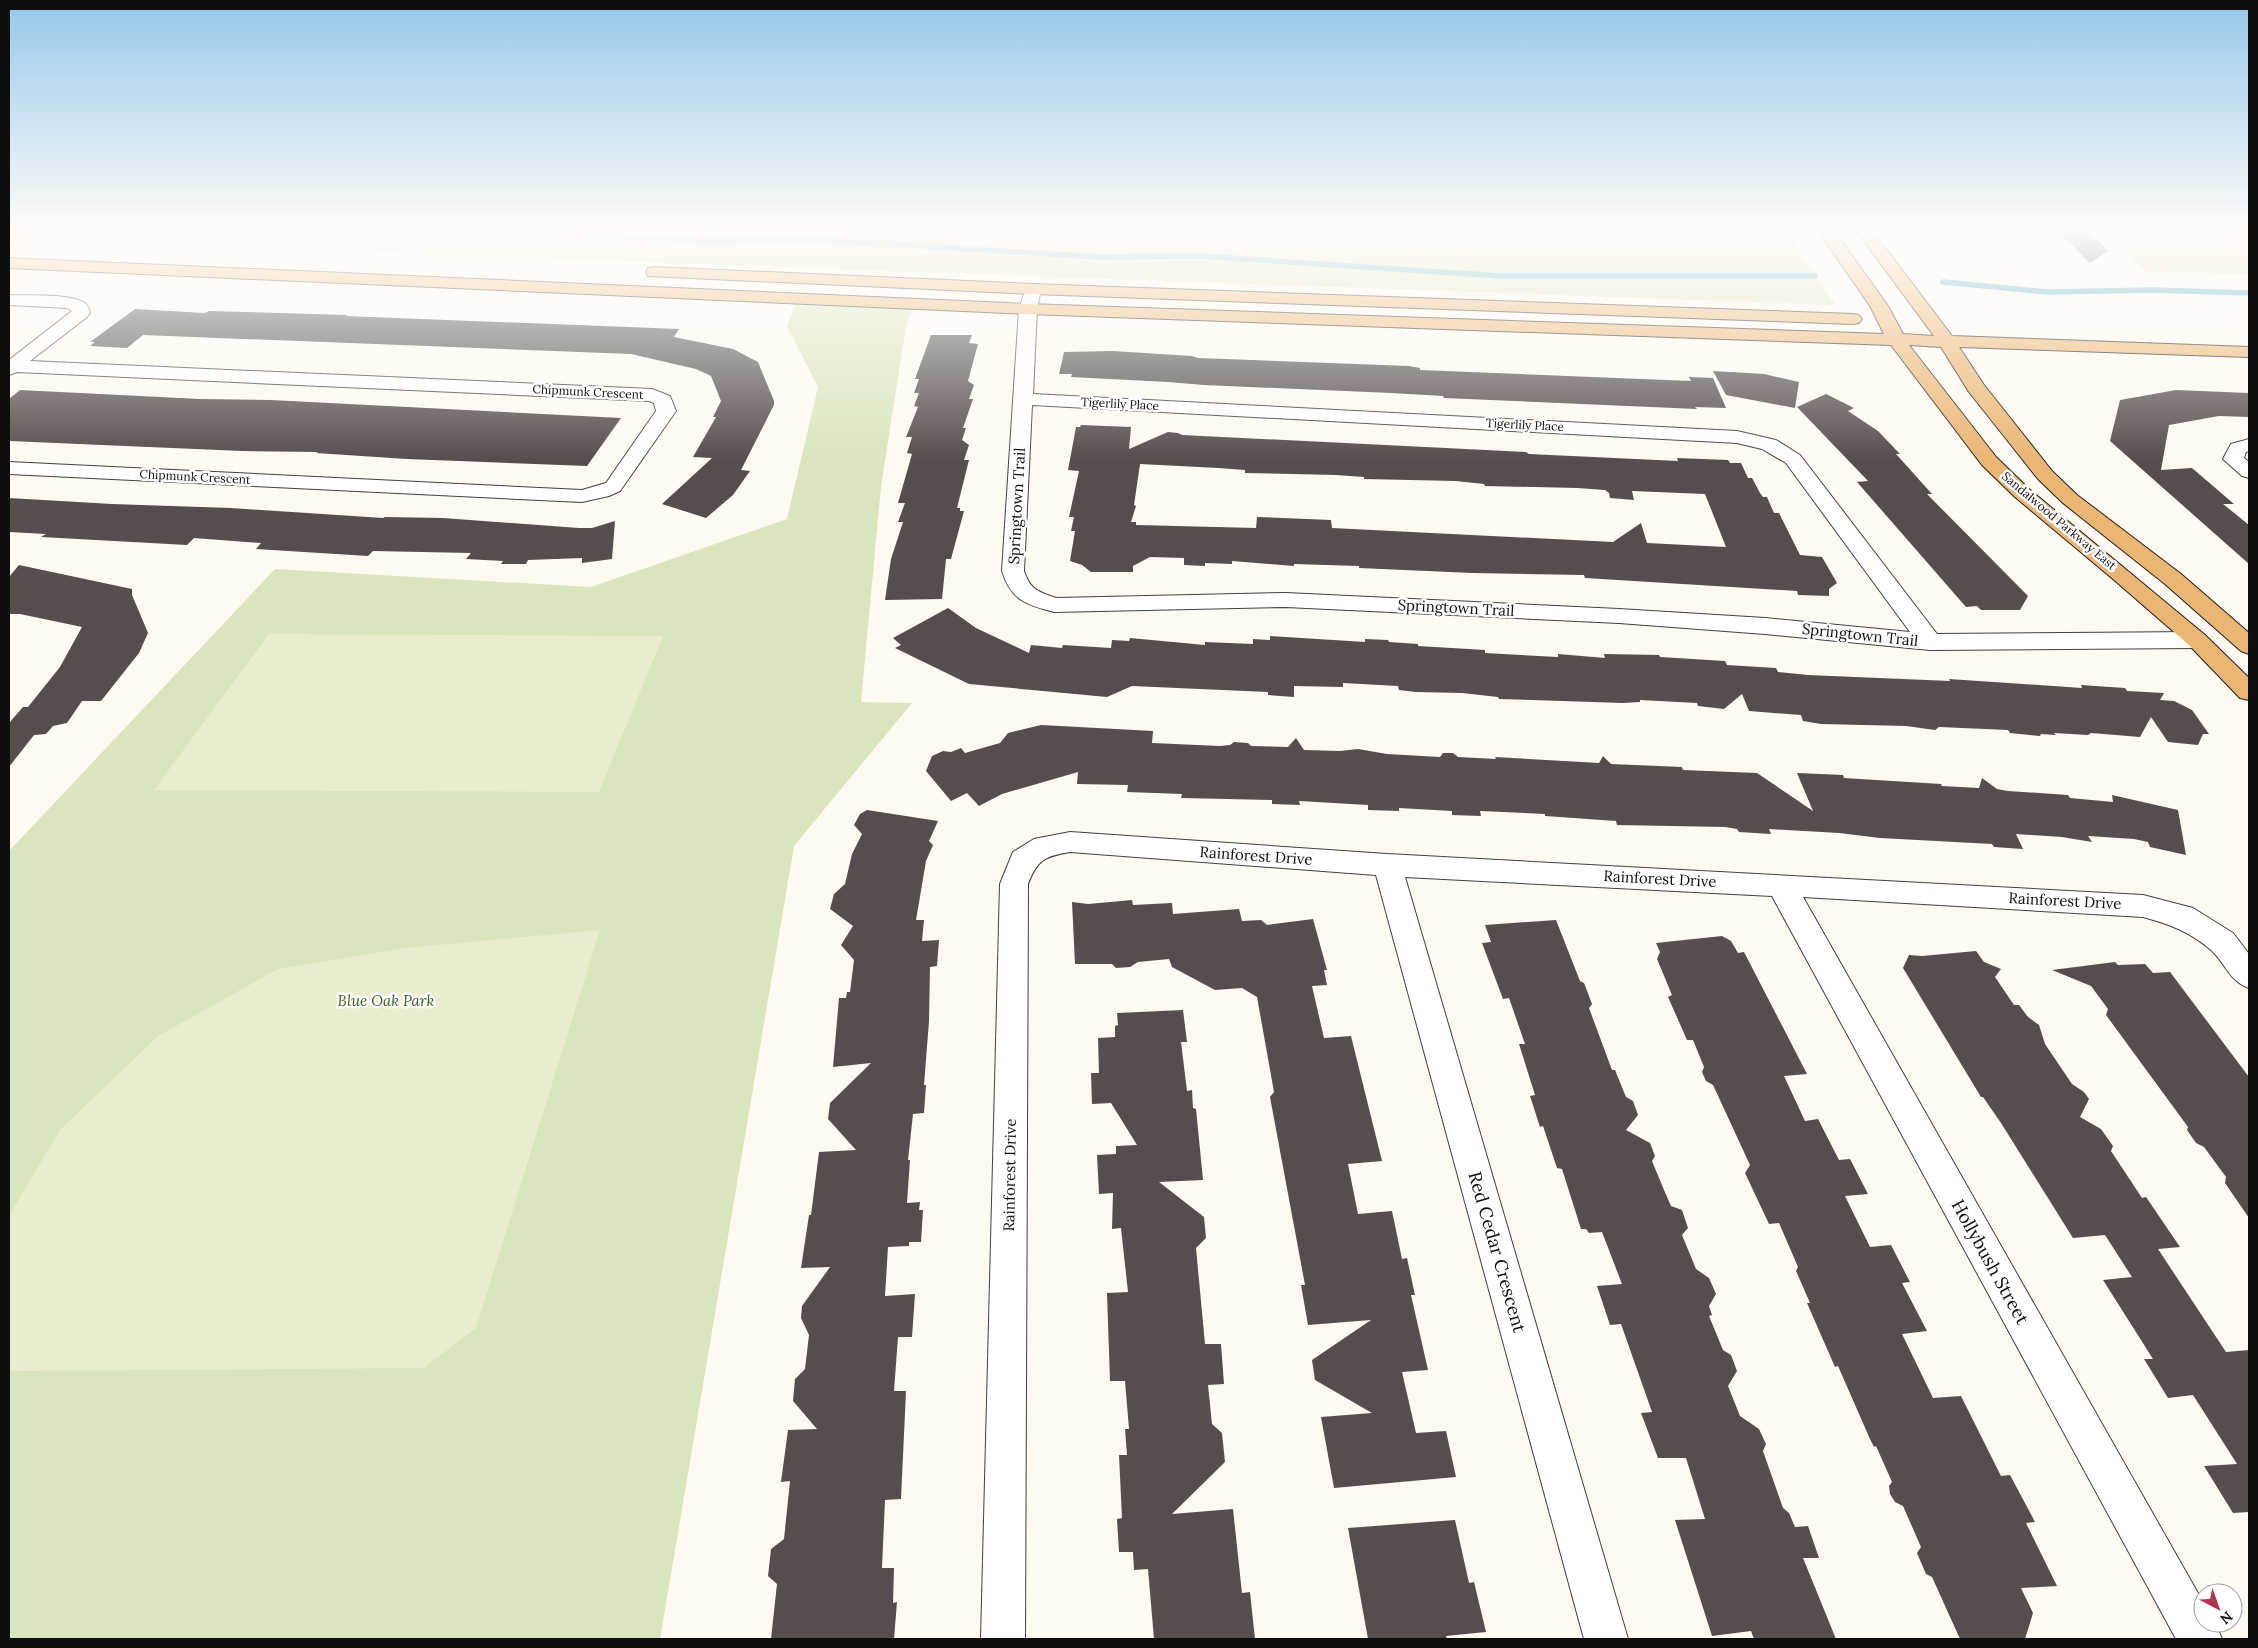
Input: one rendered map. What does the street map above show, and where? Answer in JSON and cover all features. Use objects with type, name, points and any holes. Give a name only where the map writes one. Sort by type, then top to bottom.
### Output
[{"type":"main road","points":[[1247,306],[1905,327],[1949,332],[2249,352]]},
{"type":"main road","points":[[1312,306],[1885,320]]},
{"type":"main road","name":"Sandalwood Parkway East","points":[[1879,306],[1885,320],[1905,327],[1989,461],[2022,493],[2121,574],[2197,640],[2249,692]]},
{"type":"main road","name":"Sandalwood Parkway East","points":[[1922,306],[1934,322],[1949,332],[1976,388],[2045,475],[2076,504],[2173,579],[2249,646]]},
{"type":"main road","points":[[1905,327],[1934,322]]},
{"type":"street","points":[[11,368],[75,319],[80,313],[80,307],[77,306]]},
{"type":"street","name":"Springtown Trail","points":[[1030,306],[1013,571],[1018,587],[1030,596],[1054,605],[1286,600],[1619,616],[1765,626],[1930,642],[2197,640]]},
{"type":"street","name":"Chipmunk Crescent","points":[[9,468],[582,496],[602,492],[613,486],[666,411],[663,400],[652,395],[11,368]]},
{"type":"street","name":"Tigerlily Place","points":[[1023,399],[1727,436],[1769,444],[1793,459],[1930,642]]},
{"type":"street","points":[[2249,445],[2238,448],[2233,459],[2249,472]]},
{"type":"street","name":"Rainforest Drive","points":[[1003,1639],[1014,884],[1023,860],[1044,846],[1070,842],[1387,865],[1781,884],[2143,906],[2183,916],[2222,942],[2249,975]]},
{"type":"street","name":"Red Cedar Crescent","points":[[1387,865],[1606,1639]]},
{"type":"street","name":"Hollybush Street","points":[[1781,884],[2200,1639]]},
{"type":"green space","name":"Blue Oak Park","points":[[795,306],[853,306],[913,309],[906,326],[881,486],[861,702],[912,703],[794,846],[660,1639],[9,1639],[9,851],[275,569],[591,587],[787,519],[818,387],[787,326]]},
{"type":"green space","points":[[269,634],[663,636],[599,792],[154,790]]},
{"type":"green space","points":[[600,930],[476,1328],[424,1368],[9,1371],[9,1216],[60,1130],[158,1036],[278,969],[406,948]]},
{"type":"building","points":[[135,309],[205,313],[209,311],[347,315],[679,329],[674,337],[733,349],[758,362],[774,405],[741,470],[750,471],[733,495],[706,518],[662,504],[712,458],[693,457],[716,417],[713,417],[721,401],[711,376],[696,369],[631,354],[143,335],[127,348],[90,346],[95,342],[90,342]]},
{"type":"building","points":[[931,335],[972,335],[969,343],[978,344],[968,381],[974,385],[969,399],[973,399],[963,428],[966,428],[962,440],[969,445],[964,460],[969,460],[957,508],[960,508],[960,511],[964,511],[951,559],[946,559],[942,599],[885,600],[891,559],[903,522],[898,522],[905,503],[898,503],[912,454],[907,453],[912,437],[906,437],[918,407],[914,406],[919,393],[914,393],[919,379],[915,379]]},
{"type":"building","points":[[1113,351],[1192,356],[1198,358],[1409,366],[1420,368],[1420,370],[1691,381],[1689,377],[1713,378],[1726,408],[1695,407],[1697,409],[1444,398],[1443,396],[1391,393],[1071,377],[1072,374],[1059,374],[1064,352]]},
{"type":"building","points":[[1713,371],[1764,374],[1799,382],[1795,408],[1726,395]]},
{"type":"building","points":[[20,390],[200,399],[271,400],[621,418],[587,466],[407,459],[316,453],[318,452],[242,451],[9,441],[9,399]]},
{"type":"building","points":[[2176,390],[2249,393],[2249,417],[2219,416],[2169,425],[2161,470],[2192,468],[2234,504],[2223,504],[2249,525],[2249,564],[2110,441],[2120,400]]},
{"type":"building","points":[[1826,394],[1854,408],[1848,411],[1878,431],[1900,454],[1896,454],[1932,494],[1927,494],[2028,596],[2020,610],[1981,610],[1977,606],[1966,607],[1857,482],[1868,481],[1797,407]]},
{"type":"building","points":[[1081,425],[1131,427],[1129,449],[1168,432],[1182,435],[1526,452],[1529,454],[1678,461],[1677,458],[1728,460],[1730,463],[1741,463],[1748,478],[1752,478],[1763,497],[1767,497],[1774,513],[1779,513],[1800,555],[1822,557],[1837,583],[1829,589],[1829,596],[1798,595],[1797,591],[1585,578],[1584,575],[1472,573],[1359,568],[1359,566],[1294,564],[1294,566],[1232,561],[1232,564],[1205,563],[1205,566],[1184,565],[1184,558],[1150,557],[1133,566],[1133,572],[1091,572],[1082,565],[1070,561],[1075,531],[1071,531],[1074,517],[1069,517],[1079,471],[1068,470],[1076,427]],"holes":[[[1140,464],[1245,470],[1245,473],[1336,475],[1364,477],[1364,479],[1456,481],[1484,484],[1485,486],[1605,490],[1609,493],[1610,498],[1634,500],[1632,491],[1705,494],[1726,547],[1647,543],[1641,523],[1613,542],[1332,528],[1331,520],[1257,517],[1256,528],[1136,525],[1136,522],[1131,522],[1136,506],[1134,505]]]},
{"type":"building","points":[[9,498],[231,508],[383,518],[443,518],[579,528],[592,528],[615,521],[612,559],[582,563],[582,558],[528,560],[526,564],[501,564],[503,561],[466,559],[471,553],[373,551],[368,556],[256,549],[261,543],[194,538],[187,545],[41,537],[46,534],[9,532]]},
{"type":"building","points":[[19,565],[132,589],[132,595],[148,633],[139,653],[101,701],[82,701],[67,723],[53,726],[46,734],[34,735],[9,767],[9,723],[23,707],[28,707],[60,667],[82,627],[20,614],[9,614],[9,577]]},
{"type":"building","points":[[948,608],[976,628],[1029,653],[1031,645],[1062,648],[1063,645],[1111,648],[1112,640],[1129,641],[1130,638],[1205,645],[1205,642],[1253,644],[1253,639],[1270,640],[1270,636],[1365,642],[1365,639],[1388,640],[1389,642],[1418,644],[1418,646],[1485,650],[1485,653],[1558,657],[1558,654],[1605,658],[1604,654],[1659,655],[1660,657],[1725,661],[1727,665],[1776,668],[1778,672],[1808,675],[1950,681],[1949,679],[2082,688],[2081,685],[2125,688],[2127,691],[2164,693],[2160,700],[2174,701],[2192,710],[2209,734],[2203,734],[2198,745],[2168,742],[2151,717],[2140,737],[2091,733],[2088,735],[2054,733],[2056,735],[2041,734],[2040,736],[2010,733],[2008,730],[1939,727],[1935,730],[1906,726],[1821,724],[1803,721],[1801,715],[1749,711],[1742,694],[1724,709],[1698,706],[1697,703],[1640,700],[1640,702],[1623,703],[1499,699],[1498,697],[1462,693],[1399,690],[1398,686],[1343,683],[1343,687],[1294,686],[1294,697],[1268,695],[1268,692],[1132,686],[1107,697],[969,684],[895,648],[901,645],[893,638]]},
{"type":"building","points":[[1041,725],[1153,731],[1152,743],[1220,746],[1230,745],[1234,742],[1248,743],[1251,746],[1288,747],[1296,738],[1304,750],[1340,751],[1358,749],[1387,754],[1440,757],[1443,753],[1453,753],[1458,757],[1496,759],[1495,757],[1599,763],[1603,756],[1611,764],[1682,767],[1683,770],[1757,773],[1813,811],[1797,773],[1843,775],[1844,778],[1979,788],[1982,778],[1997,789],[2008,791],[2068,795],[2070,798],[2113,802],[2112,795],[2178,810],[2186,855],[2150,847],[2148,842],[2134,839],[2088,836],[2092,842],[2062,837],[2016,834],[2023,849],[1994,847],[1992,844],[1880,838],[1839,833],[1769,829],[1771,834],[1739,832],[1737,829],[1725,827],[1617,825],[1616,821],[1545,816],[1545,814],[1480,811],[1481,816],[1452,815],[1452,811],[1399,808],[1399,811],[1368,810],[1368,805],[1299,801],[1300,805],[1272,804],[1272,800],[1181,798],[1182,794],[1127,792],[1128,785],[1077,784],[1078,772],[1002,794],[979,806],[967,793],[951,801],[926,771],[932,756],[943,751],[951,752],[961,748],[965,753],[1000,743],[1008,733]]},
{"type":"building","points":[[867,810],[938,821],[929,841],[933,845],[926,861],[916,920],[924,920],[922,941],[939,940],[937,966],[930,967],[924,1113],[913,1114],[908,1160],[910,1160],[907,1203],[920,1202],[919,1210],[923,1210],[921,1242],[909,1242],[909,1246],[888,1247],[885,1296],[915,1294],[912,1337],[898,1337],[894,1391],[906,1391],[901,1499],[885,1500],[882,1568],[894,1568],[893,1603],[897,1602],[894,1639],[771,1639],[777,1584],[768,1576],[771,1549],[784,1539],[790,1481],[781,1482],[788,1430],[817,1429],[793,1401],[795,1379],[805,1369],[809,1335],[801,1318],[802,1306],[830,1267],[801,1268],[809,1215],[811,1215],[819,1152],[856,1150],[828,1119],[830,1103],[871,1063],[833,1067],[839,998],[846,998],[847,992],[850,992],[854,960],[841,945],[853,926],[830,909],[834,894],[845,884],[852,854],[862,834],[854,825],[860,814]]},
{"type":"building","points":[[1132,900],[1133,905],[1172,903],[1173,914],[1239,909],[1242,921],[1261,920],[1267,925],[1313,919],[1327,970],[1324,970],[1327,985],[1312,986],[1324,1038],[1351,1036],[1382,1161],[1348,1164],[1358,1214],[1392,1211],[1402,1259],[1407,1258],[1415,1295],[1411,1295],[1428,1370],[1402,1372],[1416,1433],[1446,1431],[1456,1477],[1334,1488],[1321,1417],[1372,1413],[1315,1380],[1312,1360],[1371,1320],[1308,1325],[1301,1285],[1305,1285],[1270,1097],[1274,1092],[1257,997],[1242,988],[1215,990],[1172,967],[1169,959],[1138,962],[1130,967],[1116,968],[1112,964],[1075,964],[1072,902],[1088,904]]},
{"type":"building","points":[[1556,920],[1580,981],[1584,983],[1592,1004],[1589,1008],[1612,1070],[1615,1070],[1626,1097],[1633,1101],[1638,1115],[1626,1130],[1650,1143],[1655,1156],[1652,1161],[1671,1206],[1682,1210],[1688,1228],[1682,1235],[1696,1269],[1709,1278],[1716,1294],[1709,1306],[1712,1315],[1709,1316],[1723,1350],[1731,1355],[1737,1371],[1728,1386],[1740,1416],[1759,1429],[1766,1444],[1763,1451],[1783,1508],[1789,1513],[1795,1527],[1808,1526],[1819,1558],[1803,1558],[1836,1639],[1754,1639],[1751,1631],[1712,1636],[1675,1520],[1705,1519],[1686,1458],[1658,1458],[1641,1413],[1652,1412],[1621,1324],[1610,1325],[1597,1286],[1622,1284],[1602,1232],[1589,1233],[1586,1229],[1581,1229],[1562,1169],[1557,1168],[1543,1126],[1540,1127],[1530,1096],[1535,1095],[1519,1044],[1525,1044],[1509,998],[1503,999],[1482,943],[1491,942],[1485,925]]},
{"type":"building","points":[[1722,936],[1731,941],[1738,953],[1744,952],[1807,1074],[1784,1076],[1805,1121],[1818,1119],[1839,1160],[1850,1159],[1868,1194],[1845,1196],[1870,1247],[1891,1245],[1910,1282],[1902,1283],[1927,1331],[1902,1334],[1933,1398],[1961,1396],[2001,1476],[2010,1475],[2035,1522],[2026,1523],[2057,1586],[2021,1588],[2033,1613],[2025,1639],[1960,1639],[1932,1577],[1926,1574],[1917,1553],[1921,1547],[1903,1506],[1895,1502],[1890,1494],[1889,1486],[1892,1482],[1876,1446],[1874,1447],[1870,1439],[1838,1366],[1835,1367],[1807,1303],[1810,1303],[1796,1271],[1798,1267],[1779,1223],[1769,1224],[1745,1173],[1750,1165],[1713,1085],[1706,1081],[1702,1072],[1704,1067],[1693,1040],[1687,1040],[1668,997],[1672,995],[1657,959],[1660,952],[1656,943]]},
{"type":"building","points":[[1976,951],[1984,962],[2001,969],[1995,977],[2014,1005],[2019,1005],[2028,1017],[2039,1025],[2045,1044],[2072,1084],[2084,1092],[2089,1099],[2080,1117],[2101,1129],[2113,1146],[2111,1151],[2142,1198],[2146,1197],[2180,1247],[2158,1249],[2226,1352],[2249,1350],[2249,1512],[2233,1513],[2204,1466],[2237,1464],[2193,1395],[2168,1398],[2144,1359],[2153,1359],[2103,1280],[2132,1277],[2105,1235],[2073,1238],[2001,1123],[1983,1097],[1981,1097],[1903,968],[1909,955],[1922,956]]},
{"type":"building","points":[[2115,962],[2118,965],[2145,964],[2153,973],[2170,972],[2249,1077],[2249,1218],[2225,1183],[2226,1177],[2204,1147],[2196,1143],[2187,1130],[2188,1127],[2106,1015],[2108,1009],[2091,986],[2052,970]]},
{"type":"building","points":[[1183,1010],[1187,1042],[1181,1042],[1187,1091],[1192,1090],[1193,1108],[1196,1109],[1203,1180],[1159,1182],[1204,1217],[1206,1238],[1196,1248],[1205,1344],[1221,1344],[1224,1384],[1208,1385],[1212,1424],[1222,1433],[1225,1462],[1172,1514],[1233,1509],[1242,1593],[1250,1592],[1255,1639],[1154,1639],[1148,1569],[1134,1570],[1133,1552],[1119,1552],[1117,1519],[1122,1518],[1119,1455],[1127,1455],[1125,1429],[1129,1429],[1125,1381],[1110,1381],[1107,1293],[1128,1292],[1121,1228],[1112,1229],[1113,1193],[1099,1194],[1097,1155],[1116,1154],[1116,1146],[1137,1145],[1111,1103],[1092,1104],[1091,1073],[1099,1073],[1098,1038],[1115,1037],[1115,1026],[1118,1025],[1117,1013]]},
{"type":"building","points":[[1455,1520],[1469,1583],[1474,1582],[1486,1632],[1446,1636],[1447,1639],[1368,1639],[1348,1528]]}]
